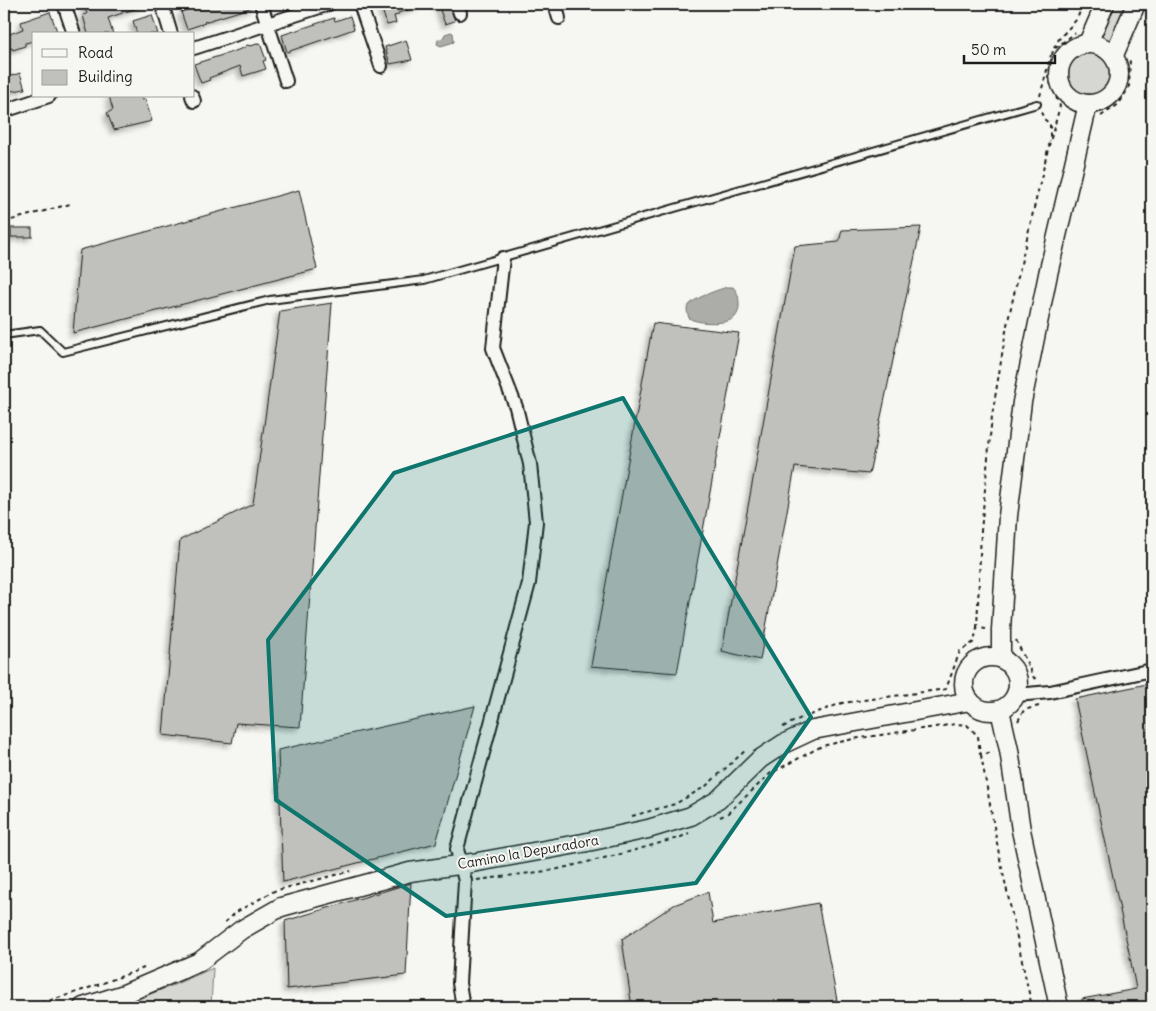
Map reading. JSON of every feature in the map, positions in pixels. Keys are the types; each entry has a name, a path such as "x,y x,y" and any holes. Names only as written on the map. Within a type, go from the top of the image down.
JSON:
{"street":[{"path":"64,4 73,32"},
{"path":"162,4 170,32"},
{"path":"261,4 286,81"},
{"path":"195,48 329,4"},
{"path":"360,4 381,66"},
{"path":"554,4 559,18"},
{"path":"1093,111 1069,97 1062,88 1059,79 1059,68 1069,51 1078,46 1105,4"},
{"path":"1001,658 1008,516 1022,402 1048,274 1093,111 1098,104 1114,92 1118,84 1120,74 1118,64 1122,56 1136,4"},
{"path":"1084,36 1122,56"},
{"path":"4,111 43,98"},
{"path":"463,1007 459,983 463,873 457,848 529,583 536,522 530,464 518,416 493,348 503,258"},
{"path":"989,657 1001,658 1010,664 1016,674 1018,684 1016,695 1012,701 1000,710 980,709 970,701 964,690 964,678 969,668 978,660 989,657"},
{"path":"1016,695 1044,692 1152,670"},
{"name":"Camino la Depuradora","path":"83,1007 124,994 199,962 241,930 282,907 410,872 463,873 648,829 691,816 718,800 760,759 783,744 814,730 970,701"},
{"path":"1000,710 1009,750 1021,830 1059,1007"}],"lane":[{"path":"4,334 40,330 62,352 270,300 424,280 1037,104"}],"path":[{"path":"1050,144 1050,124 1044,119 1037,104 1053,50 1077,19 1083,4"},
{"path":"1053,50 1084,36"},
{"path":"937,690 946,689 960,651 974,642 977,628 981,531 992,416 1022,259 1060,106 1048,78 1053,50"},
{"path":"1093,111 1118,104 1129,87 1122,56"},
{"path":"4,222 70,204"},
{"path":"977,628 1013,632 1034,678 1044,682 1046,705 1024,710 1016,725"},
{"path":"719,818 772,773 822,746 873,736 966,724 978,736 999,854 1032,1007"},
{"path":"980,754 1009,750"},
{"path":"463,873 554,870 681,838 696,830"}],"highlighted area":[{"path":"623,398 706,543 811,717 696,883 446,916 276,800 268,640 394,473"}],"shaded area":[{"path":"1108,4 1132,4 1110,48 1096,42"},
{"path":"453,33 454,42 441,46 437,44 438,40 443,38 445,34"},
{"path":"1084,47 1094,47 1104,51 1112,59 1116,74 1112,89 1104,97 1094,101 1084,101 1074,97 1066,89 1062,79 1062,69 1066,59 1074,51"},
{"path":"727,287 733,287 738,296 739,309 735,317 731,320 712,323 699,322 689,318 687,309 689,305 704,295"},
{"path":"213,968 211,1007 114,1007 169,987"}],"building":[{"path":"84,4 143,4 143,6 108,18 112,32 87,32 83,15 87,14"},
{"path":"189,4 198,4 200,7 216,4 253,4 253,7 187,29 181,12 190,9"},
{"path":"388,4 420,4 421,6 398,13 398,15 394,16 396,23 387,25 381,6"},
{"path":"438,4 449,4 455,21 445,24"},
{"path":"50,12 57,32 32,32 32,41 25,43 25,46 13,50 12,48 4,50 4,36 23,29 21,22"},
{"path":"152,15 157,32 136,32 133,21"},
{"path":"350,16 354,29 287,52 282,35 334,18 335,21"},
{"path":"406,40 412,60 390,64 385,47"},
{"path":"260,43 266,60 263,61 266,69 243,76 240,66 201,83 195,64 244,48 247,45 251,46"},
{"path":"20,73 25,89 13,91 8,88 5,78"},
{"path":"110,98 145,99 152,121 114,130 107,113 113,110"},
{"path":"299,190 317,269 73,333 80,250"},
{"path":"921,227 869,474 795,467 760,660 722,651 795,246 839,242 842,230"},
{"path":"11,228 32,228 32,237 11,237"},
{"path":"332,303 300,727 236,723 232,743 163,735 180,540 253,504 280,311"},
{"path":"653,323 739,333 677,673 591,666"},
{"path":"1152,683 1152,1007 1082,1007 1082,999 1136,989 1075,699"},
{"path":"475,706 436,843 283,882 278,750"},
{"path":"411,883 406,975 287,989 285,921"},
{"path":"708,892 713,923 818,903 837,1000 799,1007 632,1007 622,939 674,905"}]}
